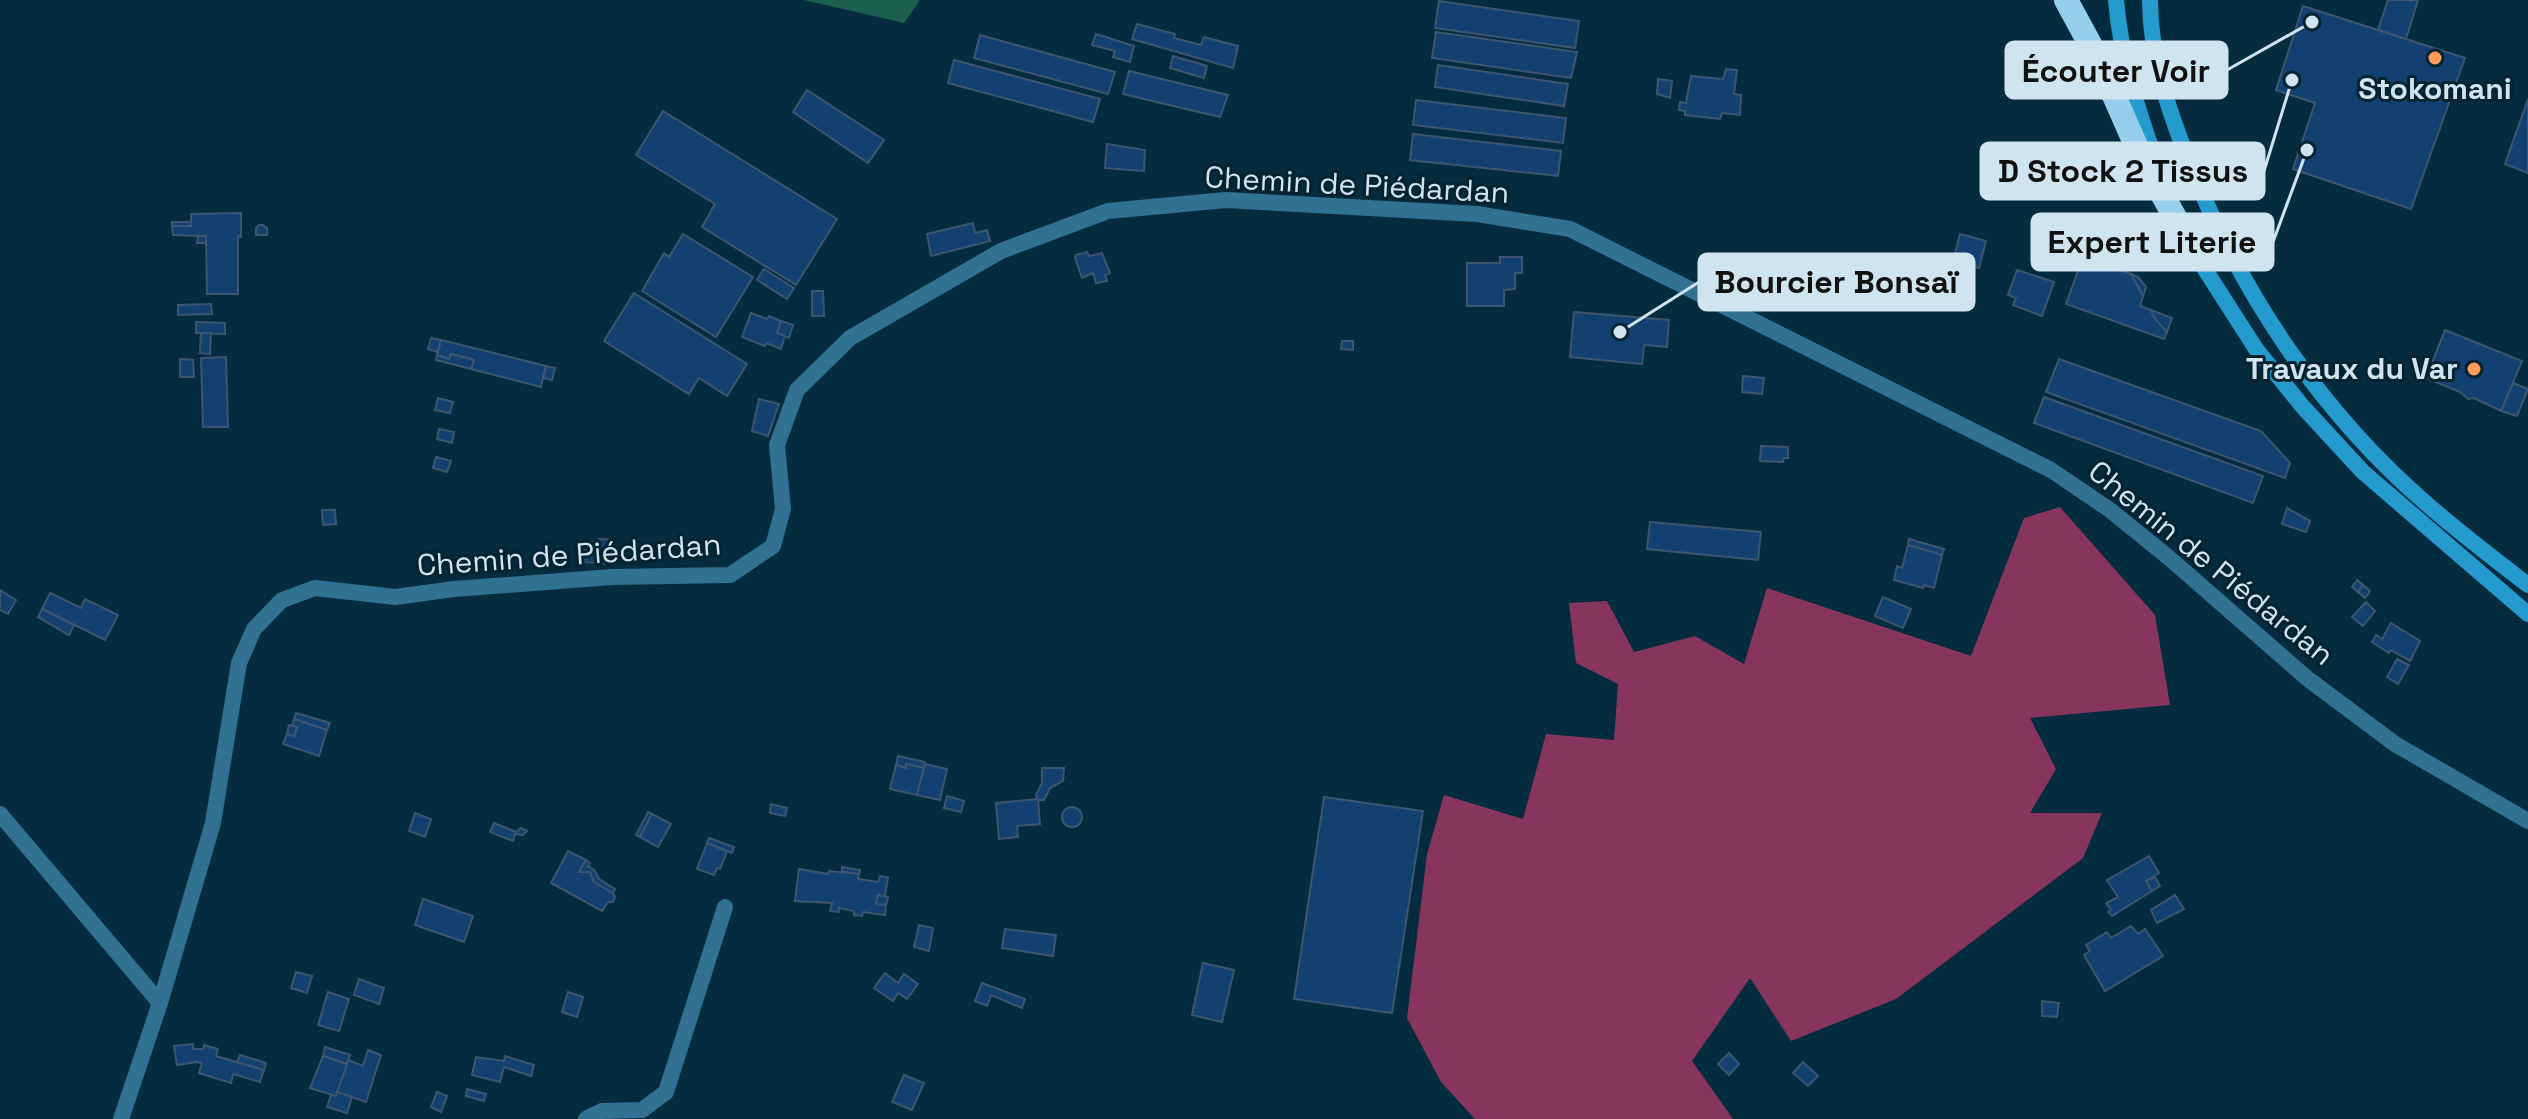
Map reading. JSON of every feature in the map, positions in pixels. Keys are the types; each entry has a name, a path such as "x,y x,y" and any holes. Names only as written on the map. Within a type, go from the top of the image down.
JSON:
{"highway":[{"path":"2066,0 2097,57 2137,148 2178,223"}],"main road":[{"path":"2116,0 2124,64 2178,223 2256,349 2303,407 2363,472 2528,614"},
{"path":"2150,0 2154,51 2184,150 2208,210 2235,264 2278,334 2316,387 2364,442 2427,504 2528,585"}],"street":[{"name":"Chemin de Piédardan","path":"121,1119 160,1003 213,823 239,663 254,629 282,600 315,588 395,597 454,589 612,577 730,575 773,546 783,509 777,445 797,390 850,338 1001,251 1108,211 1226,200 1477,214 1570,229 2051,470 2110,510 2308,679 2395,744 2528,821"},
{"path":"0,814 160,1003"},
{"path":"586,1119 602,1111 642,1110 666,1092 725,907"}],"shaded area":[{"path":"804,0 920,0 904,23"},
{"path":"2060,507 2155,615 2170,705 2030,718 2056,769 2030,813 2102,813 2083,858 1896,999 1791,1041 1750,978 1692,1061 1733,1119 1475,1119 1441,1082 1407,1018 1427,854 1444,795 1523,819 1546,734 1614,740 1618,684 1576,663 1569,603 1607,601 1634,652 1695,636 1744,664 1767,588 1971,656 2024,518"}],"building":[{"path":"2388,0 2418,0 2406,39 2378,30"},
{"path":"1439,1 1579,21 1575,48 1435,28"},
{"path":"2303,6 2465,58 2411,209 2293,169 2315,103 2276,90"},
{"path":"1137,24 1201,45 1204,37 1238,46 1233,68 1132,39"},
{"path":"1436,32 1577,52 1571,78 1432,58"},
{"path":"1096,34 1134,46 1130,62 1113,57 1115,51 1092,45"},
{"path":"980,35 1115,72 1108,94 974,58"},
{"path":"1173,56 1207,66 1204,78 1170,68"},
{"path":"954,60 1100,99 1093,122 948,83"},
{"path":"1438,65 1568,84 1564,106 1435,87"},
{"path":"1726,69 1737,70 1734,94 1741,95 1740,115 1722,113 1720,119 1685,115 1685,111 1679,110 1680,102 1686,103 1691,76 1723,79"},
{"path":"1129,71 1228,95 1220,117 1123,94"},
{"path":"1658,79 1672,81 1670,98 1657,94"},
{"path":"807,90 884,140 868,163 793,112"},
{"path":"2528,99 2528,173 2505,164"},
{"path":"1416,100 1566,118 1563,143 1413,125"},
{"path":"663,111 837,219 796,285 702,227 715,204 636,155"},
{"path":"1413,134 1561,151 1558,176 1410,160"},
{"path":"1107,144 1145,150 1144,171 1105,168"},
{"path":"241,213 238,294 207,294 206,236 173,235 172,226 191,226 191,214"},
{"path":"172,222 191,222 191,226 172,226"},
{"path":"973,223 975,233 987,230 990,241 931,256 927,234"},
{"path":"259,225 267,228 267,235 256,235"},
{"path":"683,234 753,277 716,337 642,291 664,253 669,257"},
{"path":"1960,234 1986,241 1979,268 1953,261"},
{"path":"198,236 206,236 206,243 197,243"},
{"path":"1087,252 1089,256 1102,253 1110,273 1105,275 1107,281 1096,283 1093,273 1082,278 1075,258"},
{"path":"1500,257 1522,257 1522,273 1515,273 1515,289 1504,290 1504,306 1467,306 1467,263 1500,263"},
{"path":"2083,257 2131,274 2143,296 2140,306 2151,310 2167,332 2164,339 2066,304"},
{"path":"764,269 794,288 787,299 757,280"},
{"path":"2017,270 2054,282 2042,316 2013,305 2016,298 2008,295"},
{"path":"2131,274 2146,287 2143,296"},
{"path":"812,291 823,291 824,316 812,316"},
{"path":"634,293 747,364 727,396 699,378 689,394 604,341"},
{"path":"211,304 212,314 178,315 178,305"},
{"path":"2151,310 2172,318 2167,332 2155,319"},
{"path":"1574,312 1669,320 1667,347 1644,345 1642,364 1570,357"},
{"path":"751,313 781,321 777,333 785,335 781,349 742,337"},
{"path":"781,321 793,325 789,338 777,333"},
{"path":"196,322 225,323 225,334 196,333"},
{"name":"Travaux du Var","path":"2445,330 2522,361 2501,411 2426,378"},
{"path":"201,333 211,333 210,354 200,353"},
{"path":"431,338 441,340 438,352 428,349"},
{"path":"441,340 546,366 541,387 471,369 474,360 451,354 449,359 437,355"},
{"path":"1342,341 1353,341 1353,350 1341,349"},
{"path":"451,354 474,360 471,369 436,360 437,355 449,359"},
{"path":"226,357 228,427 203,427 201,358"},
{"path":"180,359 193,360 194,377 180,377"},
{"path":"2059,359 2261,431 2290,463 2285,478 2046,392"},
{"path":"546,366 555,368 552,380 543,378"},
{"path":"1743,376 1764,378 1762,394 1742,392"},
{"path":"2513,383 2528,389 2517,416 2501,411"},
{"path":"2044,397 2263,476 2253,503 2034,423"},
{"path":"438,398 453,402 450,413 435,410"},
{"path":"759,399 779,404 768,436 752,431"},
{"path":"439,429 454,432 452,443 437,439"},
{"path":"1761,446 1788,447 1788,458 1784,458 1783,462 1760,461"},
{"path":"436,457 451,461 447,472 433,468"},
{"path":"2287,508 2310,521 2306,532 2282,524"},
{"path":"322,510 335,510 336,524 323,525"},
{"path":"1650,522 1761,532 1758,560 1647,549"},
{"path":"599,539 614,540 613,564 584,562 584,550 589,550 590,542 598,542"},
{"path":"1909,539 1944,549 1942,555 1908,545"},
{"path":"1908,545 1942,555 1934,588 1894,580 1897,566 1902,568"},
{"path":"2357,580 2363,585 2358,592 2352,587"},
{"path":"2363,585 2370,591 2365,598 2358,592"},
{"path":"0,590 16,600 8,614 0,610"},
{"path":"50,593 81,608 85,599 118,615 105,640 42,609"},
{"path":"1883,597 1911,609 1903,628 1875,616"},
{"path":"2366,602 2375,611 2363,626 2352,617"},
{"path":"42,609 74,625 69,635 38,617"},
{"path":"2391,623 2420,641 2410,661 2372,642 2376,635 2382,639"},
{"path":"2397,659 2409,665 2398,684 2387,677"},
{"path":"296,713 330,723 327,730 294,719"},
{"path":"294,719 327,730 319,756 283,744 287,734 294,736 297,727 292,726"},
{"path":"289,725 297,727 294,736 287,734"},
{"path":"898,756 925,762 924,768 896,765"},
{"path":"906,764 924,768 917,795 890,789 896,765 906,768"},
{"path":"925,764 947,769 940,800 917,795"},
{"path":"1042,768 1064,768 1063,781 1050,788 1044,800 1038,800 1036,795 1042,783"},
{"path":"947,796 964,801 961,812 944,808"},
{"path":"1324,797 1423,811 1392,1013 1294,999"},
{"path":"1038,799 1040,824 1017,826 1018,837 999,839 996,803"},
{"path":"771,804 787,808 785,816 770,813"},
{"path":"1072,807 1079,810 1082,817 1079,824 1072,827 1065,824 1062,817 1065,810"},
{"path":"648,812 652,814 640,837 636,835"},
{"path":"415,813 431,819 425,837 409,831"},
{"path":"652,814 671,824 658,847 640,837"},
{"path":"494,823 516,832 521,828 527,831 523,835 515,834 513,841 490,832"},
{"path":"709,838 734,847 732,853 707,843"},
{"path":"707,843 727,851 720,869 717,868 714,875 697,869"},
{"path":"568,851 586,860 579,872 590,872 594,882 613,893 613,902 608,902 602,911 551,883"},
{"path":"2149,856 2159,873 2146,881 2152,891 2112,916 2106,903 2118,897 2107,880"},
{"path":"586,860 599,879 615,889 613,893 594,882 590,872 579,872"},
{"path":"842,867 860,870 859,874 842,872"},
{"path":"799,869 828,874 829,871 859,874 858,879 878,882 880,876 888,877 885,896 878,895 876,904 886,905 885,915 863,912 862,916 854,915 854,911 839,908 839,912 830,911 832,903 795,901"},
{"path":"2155,877 2160,886 2152,891 2146,881"},
{"path":"878,895 888,897 886,905 876,904"},
{"path":"2175,895 2184,909 2157,923 2151,910"},
{"path":"423,899 473,916 464,942 415,925"},
{"path":"919,925 933,928 929,951 914,947"},
{"path":"2131,926 2138,934 2145,929 2163,956 2105,991 2084,955 2090,951 2086,945 2107,932 2111,938"},
{"path":"1005,929 1056,935 1053,956 1002,948"},
{"path":"1203,963 1234,970 1222,1022 1192,1015"},
{"path":"296,972 312,976 307,993 291,988"},
{"path":"885,973 898,983 904,974 918,984 907,999 898,993 893,1001 874,988"},
{"path":"359,979 384,988 379,1004 354,995"},
{"path":"982,983 1025,999 1022,1008 991,995 987,1006 975,1001"},
{"path":"328,992 349,999 339,1031 318,1025"},
{"path":"568,992 583,997 577,1017 562,1012"},
{"path":"2042,1001 2059,1003 2057,1017 2042,1016"},
{"path":"193,1044 193,1049 203,1049 204,1045 218,1049 216,1056 264,1070 260,1082 233,1074 231,1083 199,1073 202,1063 177,1065 174,1046"},
{"path":"325,1047 350,1055 347,1064 323,1056"},
{"path":"368,1050 381,1055 366,1102 337,1092 348,1060 363,1066"},
{"path":"1729,1053 1739,1064 1729,1075 1718,1064"},
{"path":"240,1055 266,1063 264,1070 237,1062"},
{"path":"323,1056 347,1064 336,1096 310,1088"},
{"path":"505,1056 534,1065 531,1076 504,1067 500,1082 472,1075 476,1057 504,1061"},
{"path":"1803,1062 1818,1076 1808,1086 1793,1073"},
{"path":"904,1075 924,1083 912,1110 892,1102"},
{"path":"467,1089 486,1094 484,1101 466,1096"},
{"path":"337,1092 352,1097 347,1113 327,1107 331,1095 336,1096"},
{"path":"437,1092 447,1096 441,1112 431,1107"}],"place":[{"name":"Écouter Voir","path":"2312,22"},
{"name":"Stokomani","path":"2435,58"},
{"name":"D Stock 2 Tissus","path":"2292,80"},
{"name":"Expert Literie","path":"2307,150"},
{"name":"Bourcier Bonsaï","path":"1620,332"},
{"name":"Travaux du Var","path":"2474,369"}]}
